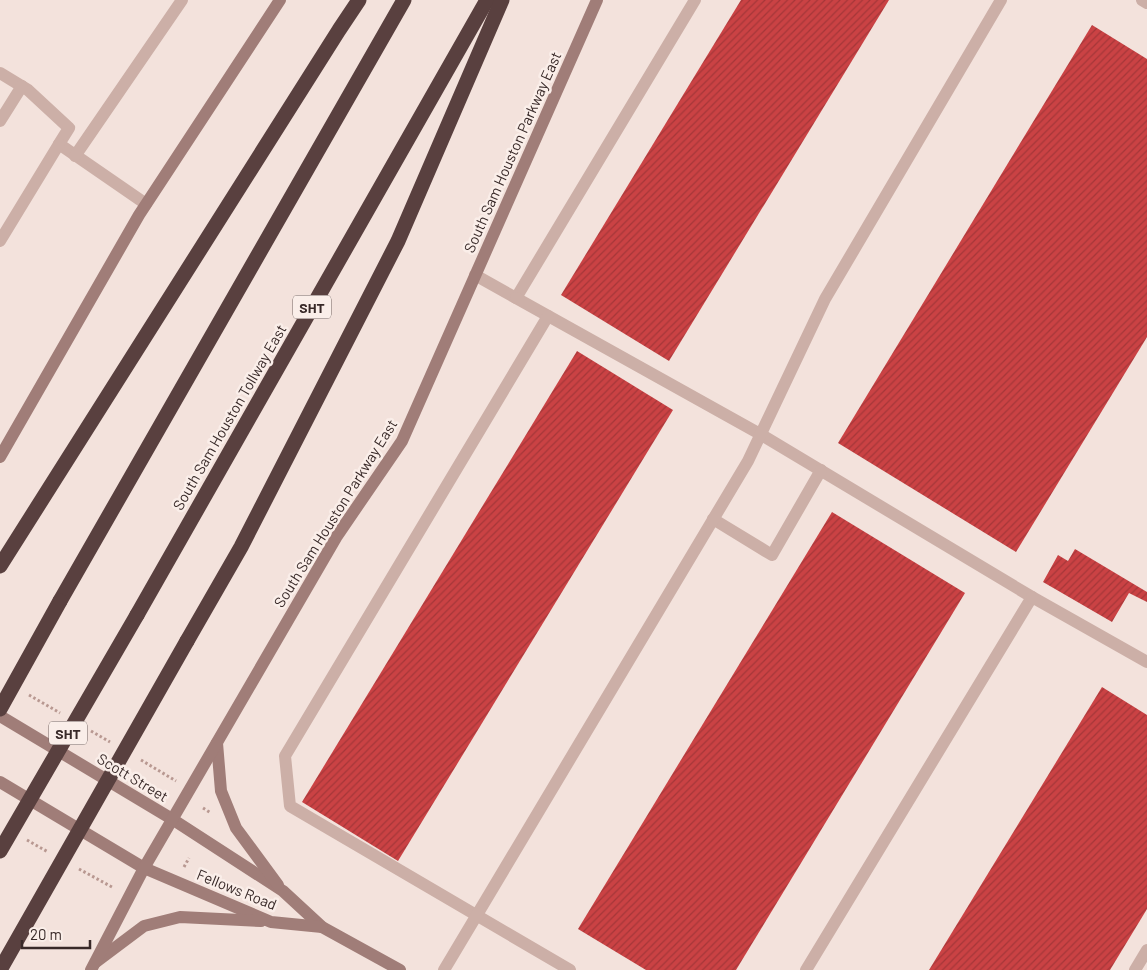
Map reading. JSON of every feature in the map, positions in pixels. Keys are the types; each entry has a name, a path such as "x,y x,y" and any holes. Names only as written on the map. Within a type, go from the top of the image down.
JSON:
{"highway":[{"path":"1,564 333,38 359,0"},
{"path":"0,709 404,0"},
{"name":"South Sam Houston Tollway East","path":"0,851 137,615 487,0"},
{"path":"0,970 240,547 398,241 502,0"}],"main road":[{"path":"0,457 146,204 280,0"},
{"name":"South Sam Houston Parkway East","path":"92,967 144,868 337,536 402,441 596,0"},
{"name":"Scott Street","path":"0,716 172,819"},
{"path":"217,743 221,791 236,828 283,891"},
{"path":"0,782 144,868"},
{"name":"Fellows Road","path":"172,819 283,891 322,927 400,970"},
{"name":"Fellows Road","path":"144,868 271,922 322,927"},
{"path":"92,967 144,926 180,917 271,922"}],"lane":[{"path":"75,156 182,0"},
{"path":"516,298 695,0"},
{"path":"444,970 748,461 826,299 1001,0"},
{"path":"1142,0 1147,3"},
{"path":"0,73 22,86 69,128 0,241"},
{"path":"0,121 22,86"},
{"path":"59,144 146,204"},
{"path":"475,275 760,434 1032,597 1147,662"},
{"path":"548,316 285,756 290,806 570,970"},
{"path":"713,519 772,555 822,470"},
{"path":"806,970 1032,597"},
{"path":"1135,970 1147,950"}],"building":[{"path":"741,0 889,0 669,361 561,295"},
{"path":"1092,25 1147,59 1147,337 1016,552 838,443"},
{"path":"577,351 673,410 398,861 302,802"},
{"path":"832,512 965,593 736,970 646,970 578,929"},
{"path":"1075,549 1147,592 1147,602 1129,593 1112,622 1043,582 1058,555 1068,561"},
{"path":"1102,687 1147,715 1147,909 1110,970 929,970"}]}
